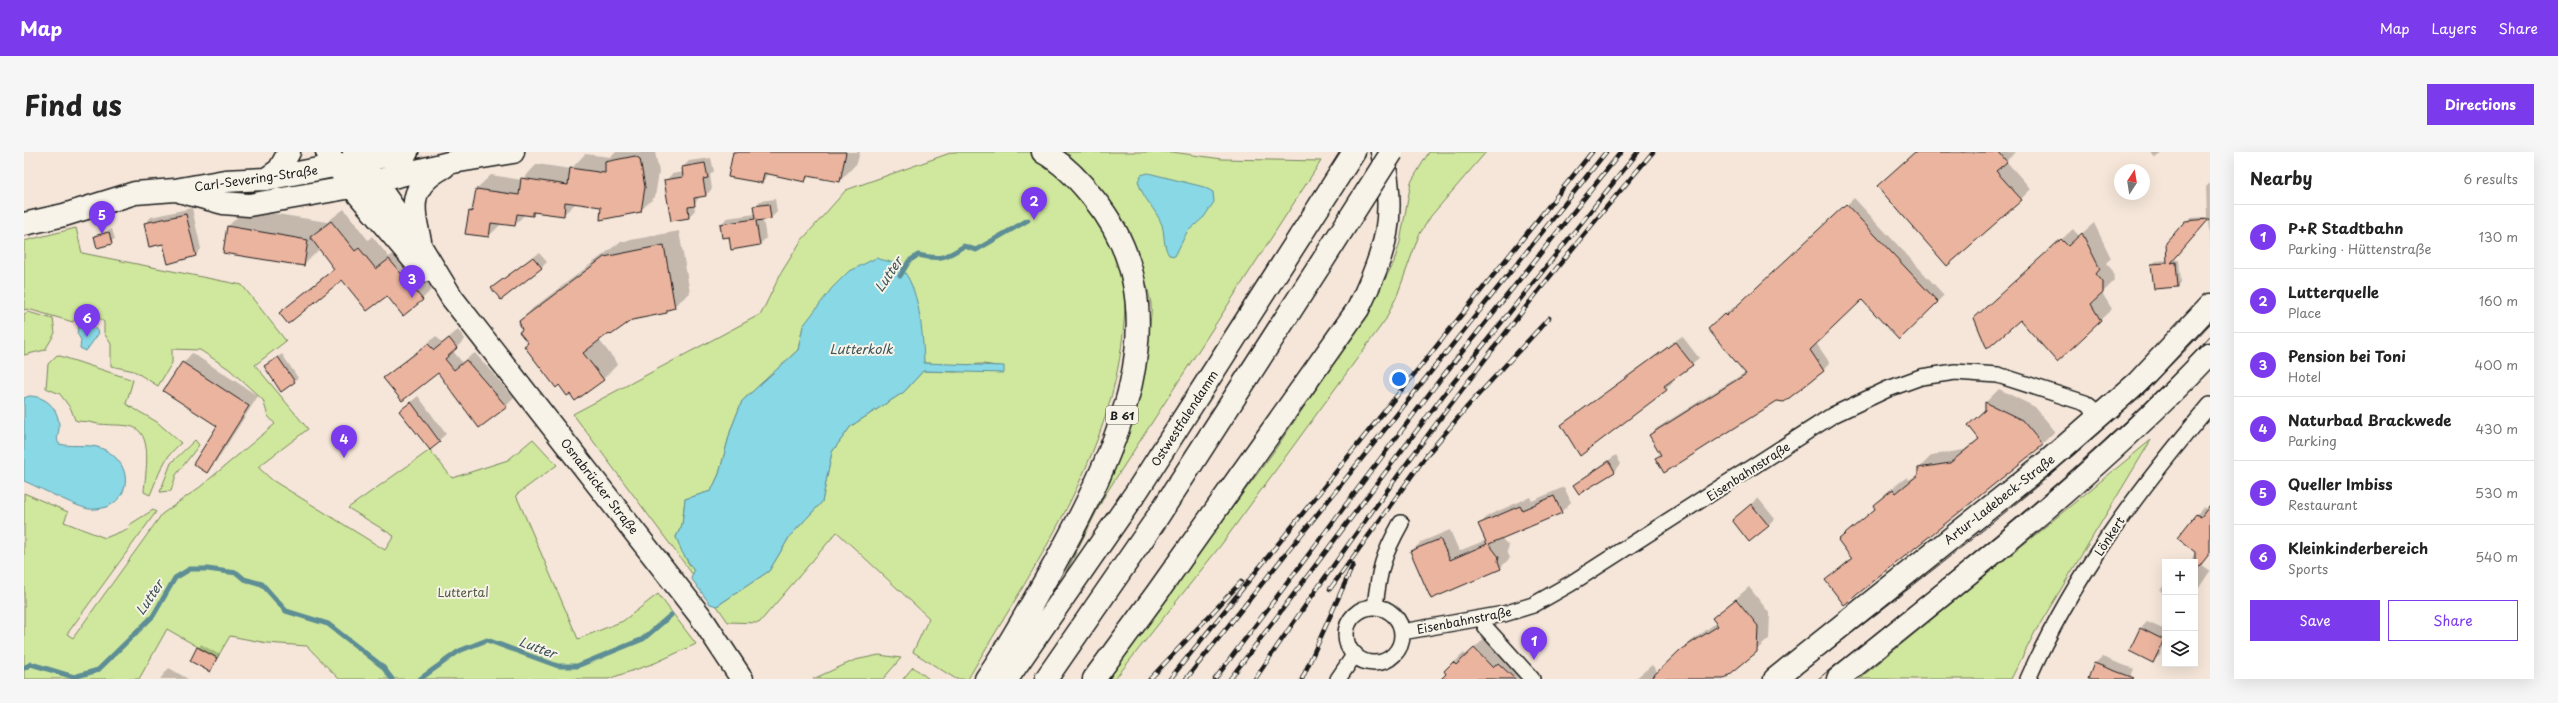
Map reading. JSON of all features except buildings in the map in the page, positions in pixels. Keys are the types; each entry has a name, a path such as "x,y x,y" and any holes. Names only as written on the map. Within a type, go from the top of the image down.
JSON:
{"main road":[{"path":"266,178 279,170 289,152"},
{"path":"358,157 407,152"},
{"path":"373,181 453,162 513,152"},
{"name":"B 61","path":"986,679 1029,610 1076,526 1106,463 1132,380 1138,339 1137,300 1132,272 1122,242 1106,213 1081,183 1043,152"},
{"name":"Ostwestfalendamm","path":"1007,679 1137,491 1354,152"},
{"path":"1094,679 1157,593 1358,309 1376,271 1387,233 1390,195 1382,152"},
{"path":"1046,679 1153,524 1392,152"},
{"name":"Carl-Severing-Straße","path":"24,224 64,215 119,196 266,178 332,159 358,157"},
{"name":"Osnabrücker Straße","path":"358,157 373,181 421,248 452,298 682,592 742,679"},
{"name":"Osnabrücker Straße","path":"332,159 352,187 415,263 452,298"},
{"path":"421,248 413,210 415,196 429,175 453,162"},
{"name":"Carl-Severing-Straße","path":"175,190 236,205 352,187 373,181"},
{"name":"Artur-Ladebeck-Straße","path":"1775,679 2049,460 2101,415 2163,356 2210,305"},
{"path":"1838,679 2023,528 2104,459 2169,397 2210,354"}],"street":[{"name":"Eisenbahnstraße","path":"1402,632 1483,619 1533,605 1570,584 1833,416 1888,389 1921,377 1955,372 1984,372 2014,378 2085,403 2101,415"},
{"name":"Lönkert","path":"2028,679 2051,629 2122,516 2164,459 2210,406"},
{"path":"1375,607 1378,582 1385,551 1401,523"},
{"path":"1375,607 1393,614 1399,622 1402,632 1398,649 1388,659 1369,662 1355,654 1347,640 1348,625 1358,612 1375,607"},
{"path":"1483,619 1486,628 1532,679"},
{"path":"1338,679 1355,654"}],"green space":[{"path":"953,152 1035,152 1073,182 1090,200 1103,223 1120,261 1124,274 1125,288 1124,322 1117,371 1105,418 1088,464 1067,508 1043,552 968,679 956,679 913,652 929,618 837,532 759,623 728,622 717,606 769,571 790,536 822,502 832,452 851,426 904,392 923,371 955,372 1004,367 983,364 956,365 924,363 910,283 803,326 798,350 742,401 731,429 719,474 711,491 685,499 682,525 676,537 687,561 694,571 693,575 573,414 761,314 781,273 801,241 846,190"},
{"path":"1057,152 1172,152 1222,159 1321,161 1105,495 1066,572 1107,485 1131,425 1140,394 1146,363 1151,304 1148,290 1134,249 1120,219 1112,206 1094,183 1083,172"},
{"path":"1429,152 1486,152 1431,216 1419,235 1398,293 1386,319 1221,545 1115,679 1105,679 1272,454 1366,316 1394,262 1400,242 1411,182"},
{"name":"Luttertal","path":"76,228 82,253 242,285 286,341 255,365 308,429 258,467 272,480 385,550 394,536 348,508 430,450 452,478 508,460 533,439 557,465 516,495 578,639 623,621 658,594 696,644 655,663 608,679 339,679 307,646 267,643 230,636 217,658 167,629 139,679 24,679 24,493 68,512 64,522 105,538 130,528 129,525 153,510 156,512 67,634 73,638 162,514 200,487 275,424 268,416 263,400 229,369 200,350 172,349 172,363 158,386 134,371 111,366 111,344 104,333 104,322 95,316 81,313 78,314 73,322 28,309 24,310 24,241"},
{"path":"28,312 53,319 55,333 45,350 24,355 24,314"},
{"path":"57,355 133,380 126,404 157,422 181,443 170,454 159,473 150,495 144,492 147,454 142,435 137,429 129,426 99,424 75,420 71,409 60,394 46,388 48,364"},
{"path":"195,440 199,445 176,475 171,491 160,492 171,463"},
{"path":"2151,440 2035,632 2011,679 1859,679"},
{"path":"879,655 901,658 883,679 813,679 855,660"},
{"path":"913,667 929,679 903,679"}],"water":[{"path":"1148,173 1204,187 1213,192 1214,202 1204,217 1187,232 1175,256 1169,255 1167,252 1162,225 1138,181 1141,175"},
{"name":"Lutterkolk","path":"876,258 899,266 906,274 912,285 919,312 923,339 924,363 1004,366 1004,373 923,371 904,392 851,426 832,452 822,502 790,536 769,571 717,606 710,604 691,578 694,571 682,552 676,537 682,525 685,499 711,491 719,474 731,429 742,401 798,350 803,326 832,288 848,272"},
{"path":"82,323 93,326 99,333 86,351 80,348 81,340 77,333 79,325"},
{"path":"29,396 41,398 47,401 55,410 59,422 57,439 59,444 102,448 117,459 123,468 125,478 124,488 120,497 112,504 102,508 84,508 24,481 24,398"}],"waterway":[{"name":"Lutter","path":"900,276 909,261 918,255 937,258 952,253 964,246 976,250 1028,220"},
{"name":"Lutter","path":"24,668 31,664 74,677 98,670 153,616 175,578 190,569 207,569 237,573 244,579 262,584 286,611 328,624 382,666 392,679"},
{"name":"Lutter","path":"420,679 459,651 487,640 558,666 577,666 643,639 671,615"}],"tram line":[{"path":"1794,679 2061,466 2113,420 2210,324"},
{"path":"1818,679 1971,557 2071,473 2119,429 2210,336"}],"railway":[{"path":"1170,679 1592,152"},
{"path":"1186,679 1606,152"},
{"path":"1215,679 1435,386 1621,152"},
{"path":"1230,679 1445,393 1638,152"},
{"path":"1255,679 1349,543 1446,410 1548,279 1653,152"},
{"path":"1330,589 1426,456 1467,407 1549,318"},
{"path":"1302,679 1353,565"},
{"path":"1150,679 1241,582"}],"place":[{"name":"Lutterquelle","path":"1034,220"},
{"name":"Queller Imbiss","path":"102,234"},
{"name":"Pension bei Toni","path":"412,298"},
{"name":"Kleinkinderbereich","path":"87,337"},
{"name":"Naturbad Brackwede","path":"344,458"},
{"name":"P+R Stadtbahn","path":"1534,660"}]}
